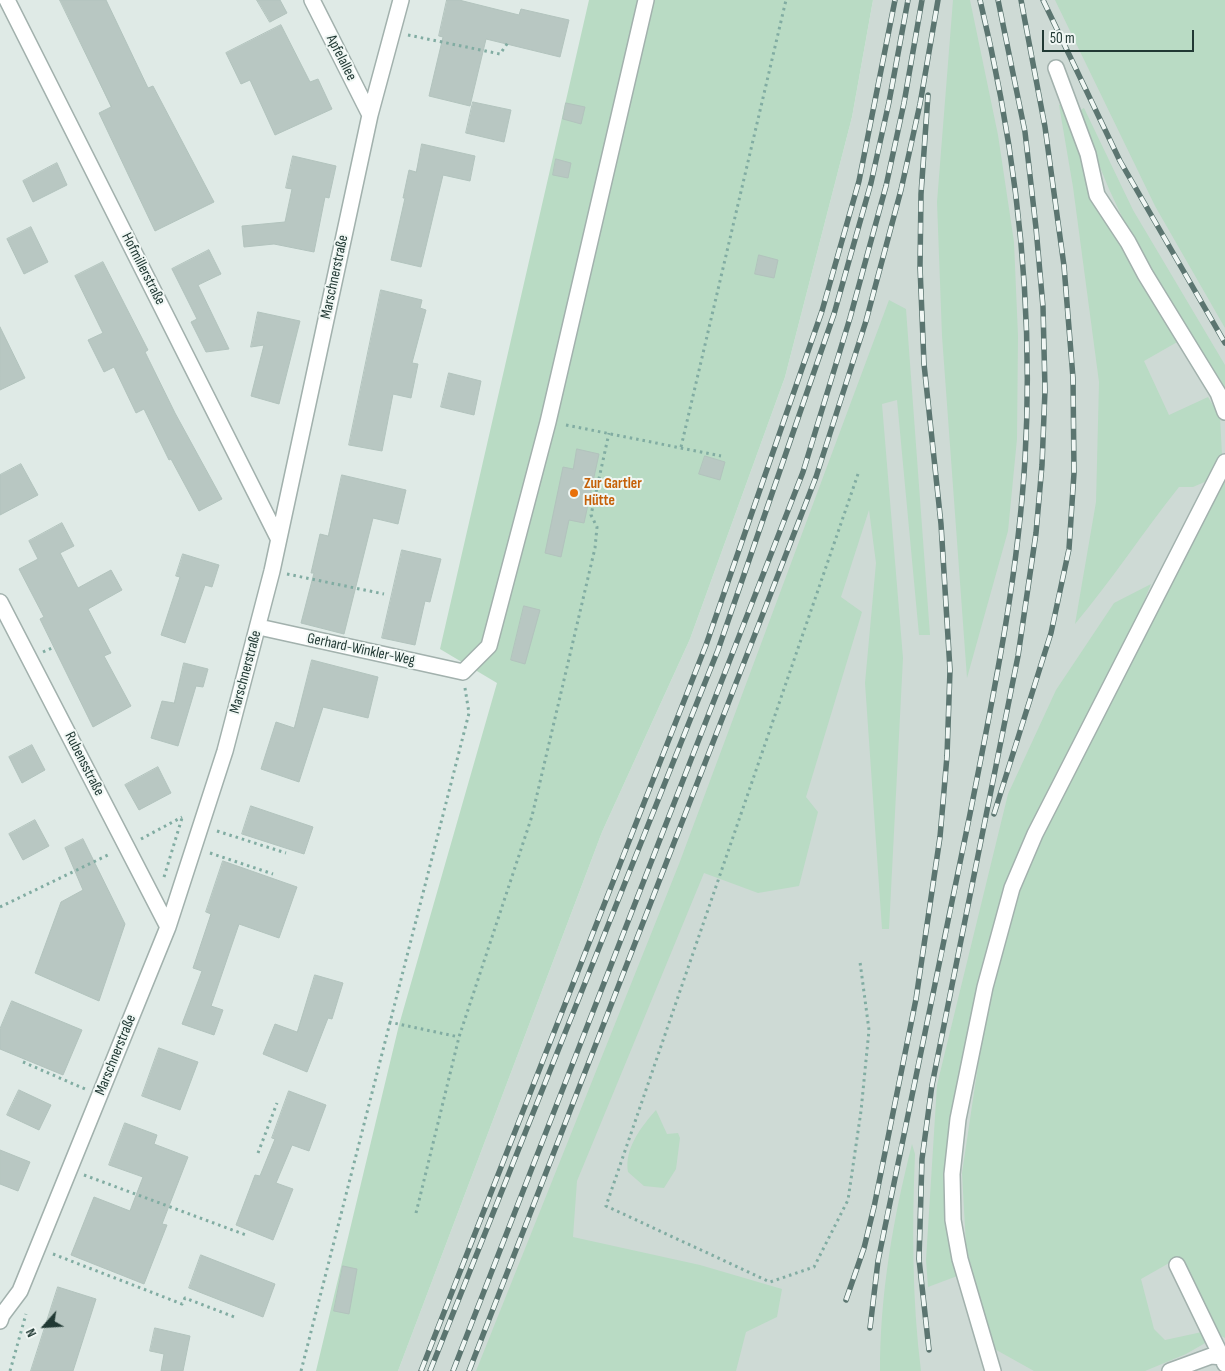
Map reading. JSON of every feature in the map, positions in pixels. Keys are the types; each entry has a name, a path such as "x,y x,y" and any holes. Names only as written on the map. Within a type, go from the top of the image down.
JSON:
{"street":[{"name":"Hofmillerstraße","path":"7,0 278,538"},
{"name":"Apfelallee","path":"312,0 370,115"},
{"name":"Marschnerstraße","path":"0,1317 20,1291 168,927 225,751 259,627 370,115 401,0"},
{"path":"463,672 489,646 548,422 646,0"},
{"path":"1056,68 1088,154 1097,195 1128,242 1145,274 1218,394 1225,412"},
{"path":"993,1371 960,1259 953,1220 952,1183 958,1119 985,987 1012,888 1035,834 1225,462"},
{"name":"Rubensstraße","path":"0,602 168,927"},
{"name":"Gerhard-Winkler-Weg","path":"259,627 463,672"},
{"path":"1177,1266 1224,1360"},
{"path":"1170,1371 1211,1356 1224,1360"}],"path":[{"path":"681,447 786,0"},
{"path":"392,31 500,54 509,41"},
{"path":"548,422 722,456"},
{"path":"416,1213 459,1037 532,816 596,548 597,527 591,515 608,433"},
{"path":"858,474 606,1206 770,1282 814,1267 848,1200 861,1112 869,1030 860,962"},
{"path":"272,571 384,594"},
{"path":"301,1371 469,713 463,672"},
{"path":"0,907 182,817 161,885"},
{"path":"222,832 286,853"},
{"path":"214,855 273,874"},
{"path":"389,1022 459,1037"},
{"path":"24,1062 100,1095"},
{"path":"258,1153 277,1103"},
{"path":"69,1170 246,1235"},
{"path":"52,1254 182,1304 185,1298 237,1318"}],"shaded area":[{"path":"873,0 1225,0 1225,1371 398,1371 602,832 690,639 785,377 852,117"}],"green space":[{"path":"589,0 873,0 852,117 785,377 690,639 602,832 398,1371 316,1371 399,1025 497,683 440,649"},
{"path":"953,0 970,0 998,135 1014,242 1018,336 1017,439 1008,531 967,678 942,336 937,202"},
{"path":"1055,0 1225,0 1225,328 1155,206"},
{"path":"1065,102 1092,191 1179,341 1144,361 1169,415 1208,397 1220,417 1222,455 1207,481 1193,487 1179,487 1075,624 1096,502 1099,382 1073,187 1059,105"},
{"path":"1084,108 1133,210 1225,365 1225,399 1139,253 1109,189 1077,112"},
{"path":"889,300 906,309 930,635 919,635 897,400 882,404 903,658 889,929 882,929 865,683 876,563 869,510 841,597 862,612 806,797 818,812 799,886 758,893 704,873 577,1181 573,1237 700,1265 782,1289 777,1317 746,1332 736,1371 476,1371 679,864"},
{"path":"1225,479 1225,1338 1217,1334 1178,1258 1141,1279 1154,1329 1165,1340 1202,1332 1207,1342 1186,1354 1145,1371 1034,1371 991,1347 966,1246 962,1173 990,985 1014,891 1158,601"},
{"path":"1151,584 1136,621 1030,834 951,1116 960,1275 928,1287 926,1260 937,1085 1008,794 1056,690 1114,603"},
{"path":"656,1110 667,1134 678,1133 680,1138 676,1169 664,1188 644,1186 628,1172 627,1163 631,1147 639,1131"},
{"path":"912,1144 915,1154 913,1209 914,1290 921,1371 880,1371 885,1285 899,1200"}],"building":[{"path":"60,0 106,0 148,88 153,86 214,202 155,231 99,113 111,107"},
{"path":"257,0 280,0 287,13 270,22"},
{"path":"447,0 459,0 519,15 521,9 569,20 560,57 486,39 470,106 429,96 443,37 439,36"},
{"path":"281,25 310,82 318,79 332,109 275,135 250,80 241,84 226,53"},
{"path":"473,102 511,110 504,142 466,133"},
{"path":"566,103 585,107 581,124 563,119"},
{"path":"422,144 475,156 470,181 443,175 421,267 391,260 405,198 403,198 409,170 416,172"},
{"path":"293,156 336,166 329,198 325,197 314,252 274,244 244,247 242,226 285,222 292,189 286,188"},
{"path":"556,159 571,163 568,178 553,175"},
{"path":"57,163 67,185 33,202 23,181"},
{"path":"31,227 48,262 24,274 7,239"},
{"path":"209,250 221,274 198,285 229,349 206,352 191,322 197,319 172,269"},
{"path":"759,255 778,260 774,278 755,274"},
{"path":"103,262 148,350 145,352 175,413 222,499 199,511 171,459 169,460 144,409 136,413 114,367 104,372 88,340 103,333 75,276"},
{"path":"381,290 422,300 420,308 426,310 412,363 418,364 411,398 393,394 382,451 349,445"},
{"path":"258,312 300,321 279,404 251,396 264,345 251,347"},
{"path":"0,327 25,378 0,390"},
{"path":"449,373 481,381 474,415 441,407"},
{"name":"Zur Gartler Hütte","path":"577,449 599,454 584,523 569,520 561,557 545,553 563,467 573,469"},
{"path":"705,456 725,462 720,480 699,474"},
{"path":"21,464 38,495 0,515 0,475"},
{"path":"342,475 406,490 398,524 373,518 344,634 301,623 314,573 311,573 320,534 328,536"},
{"path":"62,523 74,546 60,553 78,588 111,570 122,590 88,609 111,653 104,656 131,706 93,727 40,619 44,617 19,569 38,559 29,541"},
{"path":"402,550 441,559 430,602 425,601 415,645 382,638"},
{"path":"183,554 219,565 212,587 205,585 185,643 161,635 180,577 176,576"},
{"path":"524,606 540,610 525,664 511,660"},
{"path":"312,660 378,677 368,718 323,707 299,782 261,769 276,722 294,728"},
{"path":"184,663 208,669 203,687 196,686 178,746 151,738 162,701 174,703"},
{"path":"32,745 45,770 22,783 9,757"},
{"path":"158,767 171,793 139,810 125,785"},
{"path":"251,806 313,827 304,854 242,834"},
{"path":"35,820 49,846 23,860 9,834"},
{"path":"83,839 125,924 99,1001 35,973 61,902 83,890 65,848"},
{"path":"223,861 297,887 279,938 239,924 211,1006 223,1010 214,1035 182,1024 202,971 193,968 211,914 206,912"},
{"path":"315,975 343,983 332,1019 328,1018 307,1072 263,1054 275,1024 297,1032"},
{"path":"12,1001 82,1030 63,1075 0,1049 0,1029"},
{"path":"159,1048 198,1062 180,1110 142,1096"},
{"path":"19,1090 51,1105 39,1130 7,1115"},
{"path":"289,1091 326,1105 309,1151 292,1145 276,1183 293,1189 273,1240 236,1225 255,1175 260,1176 275,1139 272,1138"},
{"path":"125,1123 157,1135 154,1144 188,1157 162,1224 167,1225 144,1284 71,1255 94,1197 130,1211 143,1177 109,1165"},
{"path":"0,1150 30,1162 18,1191 0,1184"},
{"path":"201,1255 275,1284 263,1317 189,1288"},
{"path":"343,1266 357,1269 349,1314 334,1311"},
{"path":"58,1287 96,1299 73,1371 31,1371"},
{"path":"155,1328 190,1336 183,1371 161,1371 164,1354 150,1351"}],"railway":[{"path":"421,1371 706,645 822,311 859,181 895,0"},
{"path":"430,1371 718,650 834,314 871,183 889,102 908,0"},
{"path":"453,1371 803,472 850,318 886,186 904,103 922,0"},
{"path":"469,1371 816,477 866,321 901,190 920,104 938,0"},
{"path":"870,1328 878,1261 996,682 1011,593 1022,504 1027,401 1024,285 1012,170 993,56 980,0"},
{"path":"929,1350 919,1259 922,1159 932,1085 1018,656 1036,533 1042,465 1045,390 1043,307 1036,228 1025,132 998,0"},
{"path":"994,814 1051,633 1069,549 1074,473 1073,378 1064,266 1045,127 1021,0"},
{"path":"1043,0 1120,161 1225,343"},
{"path":"846,1300 864,1248 874,1207 916,999 940,837 947,756 950,670 941,524 924,364 920,267 921,194 928,95"}],"place":[{"name":"Zur Gartler Hütte","path":"574,493"}]}
